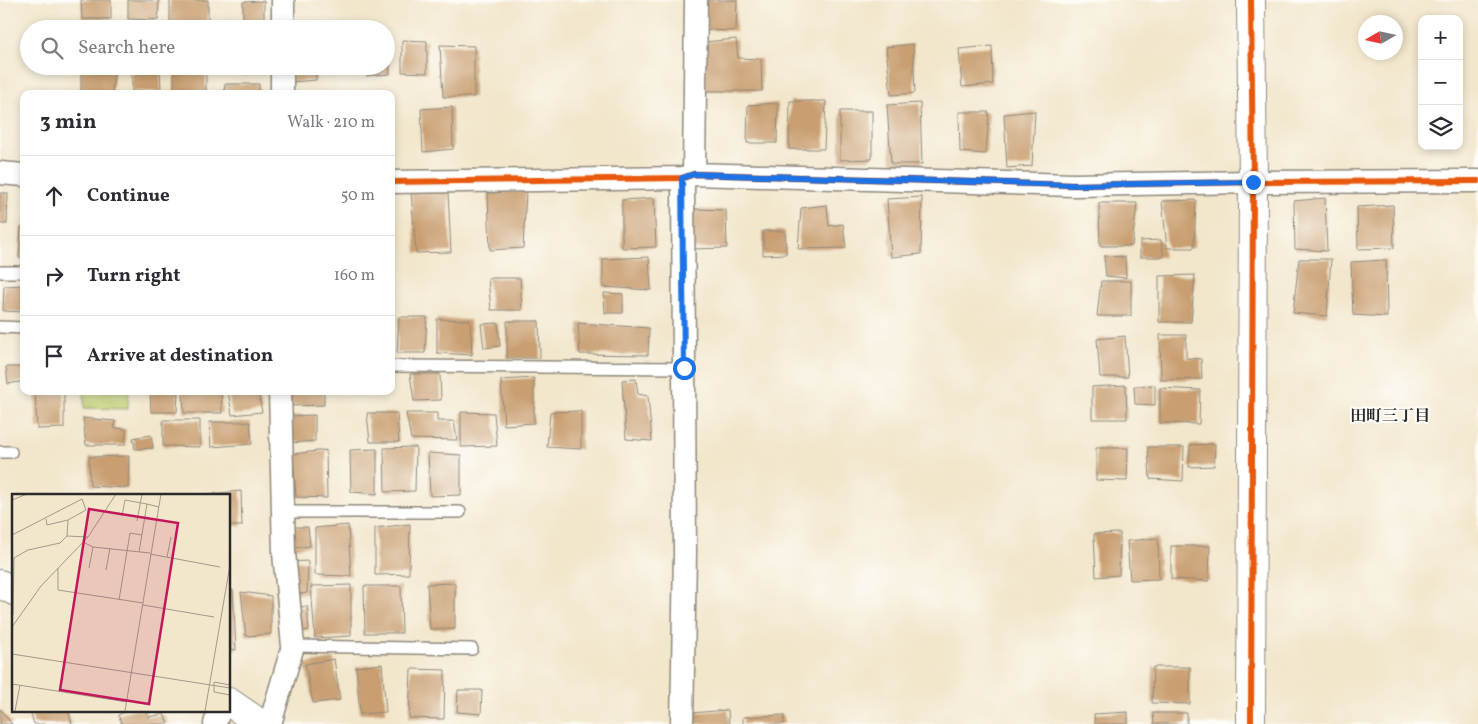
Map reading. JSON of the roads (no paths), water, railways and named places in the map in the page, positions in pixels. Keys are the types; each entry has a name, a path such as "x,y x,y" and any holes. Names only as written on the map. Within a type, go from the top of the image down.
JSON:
{"street":[{"path":"283,0 283,20"},
{"path":"682,724 685,553 684,368 688,176 696,0"},
{"path":"1251,0 1253,182 1251,724"},
{"path":"282,75 282,90"},
{"path":"0,174 20,175"},
{"path":"395,182 688,176 1074,185 1478,181"},
{"path":"270,724 293,646 284,553 280,395"},
{"path":"0,584 12,590"},
{"path":"230,703 261,724"}],"lane":[{"path":"0,272 20,272"},
{"path":"0,327 20,328"},
{"path":"395,366 684,368"},
{"path":"283,512 460,512"},
{"path":"293,646 472,649"}],"district":[{"name":"田町三丁目","path":"1390,417"}]}
